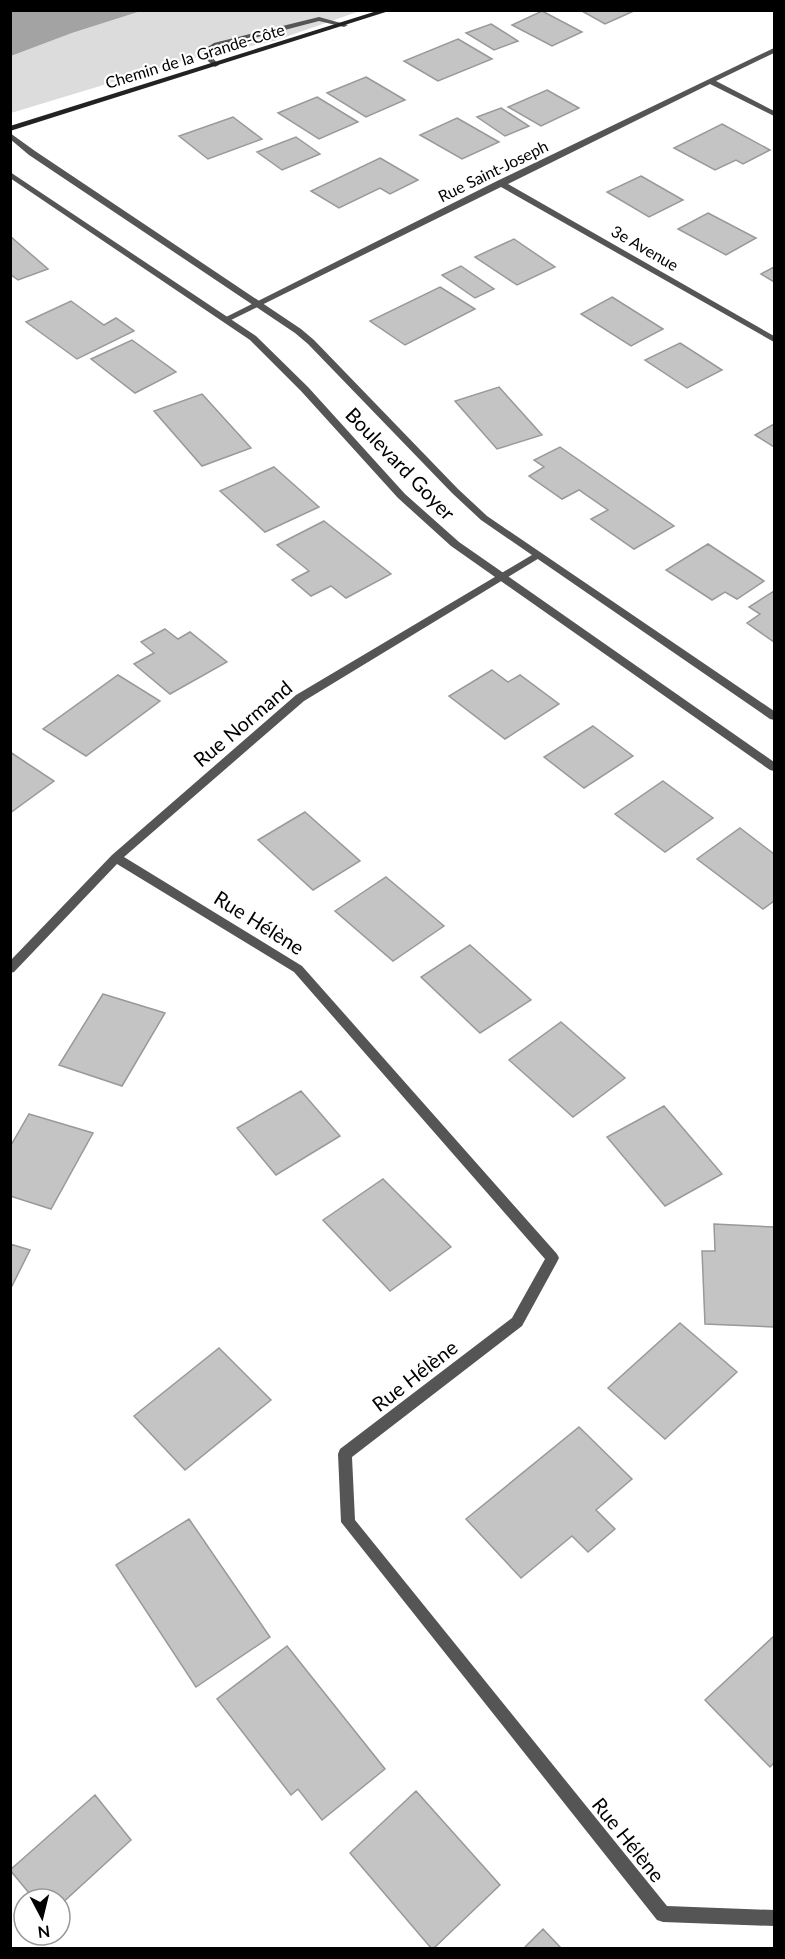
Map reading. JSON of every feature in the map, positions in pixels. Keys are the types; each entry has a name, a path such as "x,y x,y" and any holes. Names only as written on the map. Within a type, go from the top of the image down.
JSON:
{"main road":[{"name":"Chemin de la Grande-Côte","path":"10,129 389,10"}],"street":[{"path":"215,65 206,56 210,47 319,19 344,25"},
{"name":"Rue Saint-Joseph","path":"226,319 774,50"},
{"path":"711,82 774,114"},
{"name":"Boulevard Goyer","path":"10,135 32,153 311,342 468,504 503,533 774,716"},
{"name":"Boulevard Goyer","path":"10,174 252,338 280,364 424,519 455,544 774,767"},
{"name":"3e Avenue","path":"500,183 774,339"},
{"name":"Rue Normand","path":"10,969 116,858 300,698 537,555"},
{"name":"Rue Hélène","path":"116,858 298,969 552,1258 517,1322 345,1454 348,1522 663,1914 774,1918"}],"shaded area":[{"path":"11,10 141,10 141,11 11,56"},
{"path":"141,11 360,11 274,41 186,60 11,113 11,56"}],"building":[{"path":"580,10 636,10 605,24"},
{"path":"542,11 582,32 552,46 512,25"},
{"path":"491,24 518,41 494,50 466,33"},
{"path":"458,39 492,59 438,81 404,61"},
{"path":"366,77 405,100 366,117 327,93"},
{"path":"547,90 579,108 541,126 508,107"},
{"path":"317,97 358,122 319,139 278,113"},
{"path":"501,108 529,126 505,136 477,117"},
{"path":"233,117 262,139 208,159 179,136"},
{"path":"457,118 499,142 462,159 420,135"},
{"path":"722,124 770,150 743,164 736,160 715,170 674,148"},
{"path":"296,137 320,154 282,170 257,152"},
{"path":"380,158 418,180 390,194 380,188 339,208 311,191"},
{"path":"641,176 683,200 649,217 607,192"},
{"path":"708,213 756,238 726,255 678,229"},
{"path":"10,236 48,269 18,280 10,274"},
{"path":"514,239 555,267 517,285 475,257"},
{"path":"461,266 494,289 475,298 442,275"},
{"path":"774,267 774,282 761,274"},
{"path":"440,287 475,309 405,345 370,321"},
{"path":"612,297 663,329 631,346 581,314"},
{"path":"71,301 104,325 116,318 134,331 77,359 26,322"},
{"path":"132,340 176,372 135,393 91,359"},
{"path":"680,343 722,370 687,388 645,360"},
{"path":"499,387 542,435 497,449 455,401"},
{"path":"202,394 251,448 202,466 154,411"},
{"path":"774,424 774,447 755,435"},
{"path":"560,447 674,526 634,549 591,519 608,510 579,490 562,499 529,476 544,467 534,460"},
{"path":"274,467 319,507 265,532 220,491"},
{"path":"324,521 391,574 346,598 331,586 311,596 292,580 309,571 277,545"},
{"path":"708,544 764,581 737,599 725,592 712,600 666,570"},
{"path":"774,591 774,642 747,623 760,614 749,607"},
{"path":"165,629 178,639 190,632 227,662 170,694 134,664 154,653 141,642"},
{"path":"492,670 508,682 520,675 559,704 505,739 449,696"},
{"path":"118,675 160,701 86,756 43,729"},
{"path":"593,726 633,756 584,788 544,757"},
{"path":"10,752 54,781 10,813"},
{"path":"663,781 713,818 665,852 615,814"},
{"path":"305,812 360,861 313,890 258,840"},
{"path":"740,828 774,854 774,901 763,909 697,859"},
{"path":"386,877 444,926 393,961 335,911"},
{"path":"470,945 531,1000 480,1033 421,977"},
{"path":"103,994 165,1013 122,1086 59,1065"},
{"path":"561,1022 625,1078 573,1117 509,1060"},
{"path":"301,1091 340,1136 276,1175 237,1128"},
{"path":"664,1106 722,1174 665,1206 607,1137"},
{"path":"29,1114 93,1133 51,1209 10,1196 10,1147"},
{"path":"383,1179 451,1247 390,1291 323,1220"},
{"path":"714,1224 774,1227 774,1327 705,1324 702,1251 715,1251"},
{"path":"10,1244 30,1250 10,1290"},
{"path":"680,1323 737,1372 665,1439 608,1388"},
{"path":"219,1348 271,1400 185,1470 134,1416"},
{"path":"579,1427 632,1479 596,1510 615,1529 588,1552 572,1536 521,1578 466,1519"},
{"path":"189,1519 270,1637 196,1687 116,1565"},
{"path":"774,1636 774,1763 770,1767 705,1700"},
{"path":"287,1646 385,1769 322,1820 298,1789 291,1795 217,1699"},
{"path":"416,1791 500,1885 434,1948 431,1948 350,1853"},
{"path":"95,1795 131,1840 72,1894 72,1887 24,1887 10,1870"},
{"path":"543,1929 561,1948 524,1948"}]}
